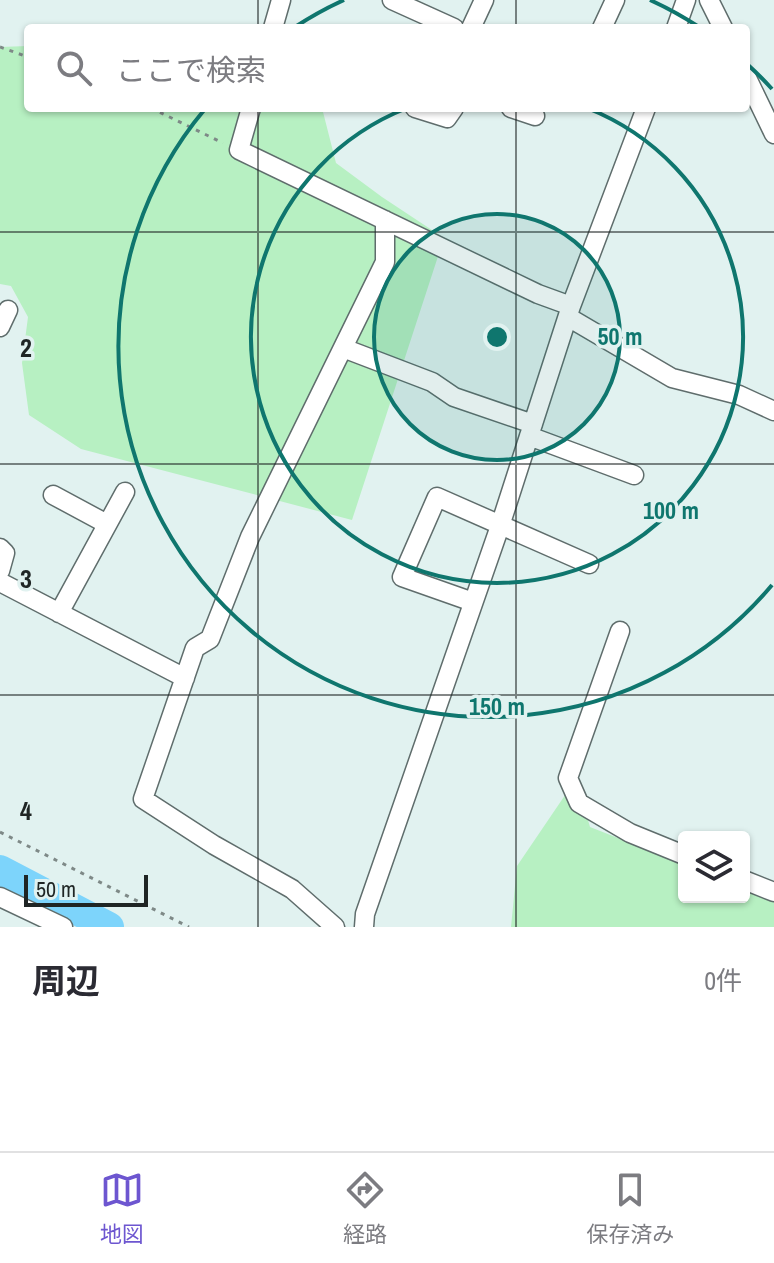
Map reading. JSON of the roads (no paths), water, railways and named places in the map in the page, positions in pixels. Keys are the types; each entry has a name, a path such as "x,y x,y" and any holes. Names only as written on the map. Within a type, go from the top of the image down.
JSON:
{"street":[{"path":"274,24 281,0"},
{"path":"392,0 445,24"},
{"path":"473,24 484,0"},
{"path":"604,24 615,0"},
{"path":"677,24 686,0"},
{"path":"709,0 721,24"},
{"path":"750,84 774,134"},
{"path":"250,112 239,150 538,294 570,311 672,378 739,395 774,411"},
{"path":"428,112 447,118 451,112"},
{"path":"523,112 535,116"},
{"path":"364,927 365,914 500,526 570,311 645,112"},
{"path":"335,927 292,889 214,845 143,799 195,648 210,639 250,537 385,262 385,220"},
{"path":"0,327 8,310"},
{"path":"343,348 432,382 454,397 634,475"},
{"path":"59,613 125,492"},
{"path":"53,495 107,524"},
{"path":"473,602 402,577 437,497 589,564"},
{"path":"0,548 5,553 0,571"},
{"path":"0,582 185,678"},
{"path":"620,631 568,778 579,803 630,833 678,853"},
{"path":"750,882 774,892"},
{"path":"0,897 63,927"}],"waterway":[{"path":"0,870 109,927"}]}
